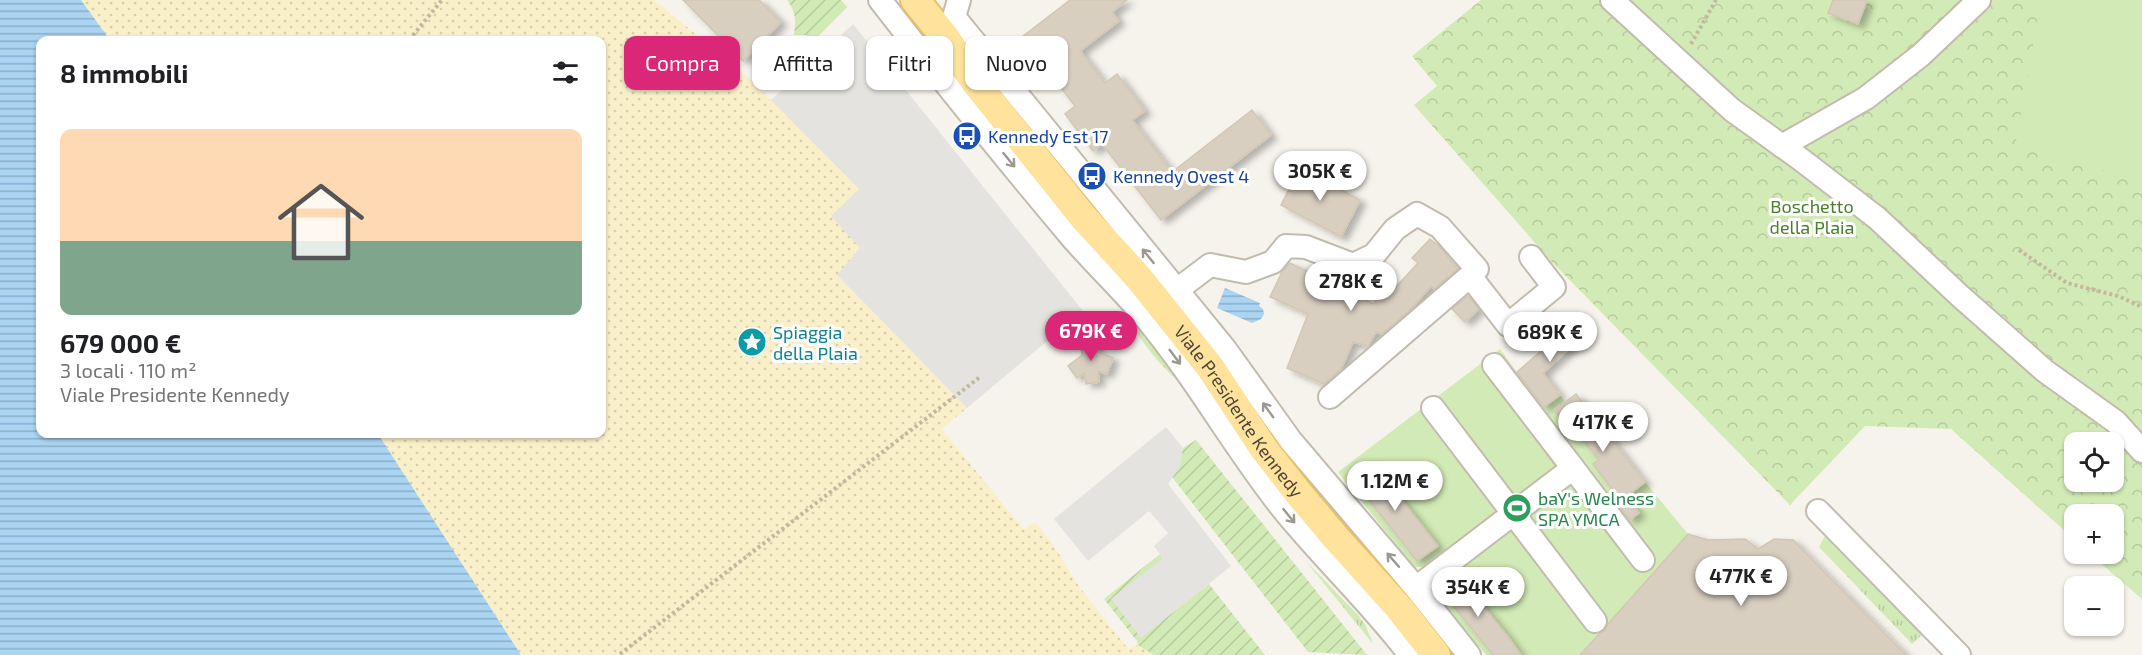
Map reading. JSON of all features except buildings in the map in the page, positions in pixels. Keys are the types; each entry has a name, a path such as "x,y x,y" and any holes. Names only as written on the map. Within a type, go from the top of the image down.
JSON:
{"main road":[{"path":"898,0 965,72"},
{"path":"915,0 953,18 965,53"},
{"name":"Viale Presidente Kennedy","path":"981,90 1084,218 1138,277 1210,367 1264,449 1299,494 1400,609 1436,655"}],"lane":[{"path":"880,0 1076,242 1144,316 1214,410 1253,470 1301,531 1388,625 1410,655"},
{"path":"1612,0 1732,110 1877,218 2045,371 2116,422 2142,451"},
{"path":"1782,146 1866,98 1921,55 1979,0"},
{"path":"953,18 1225,349 1291,441 1416,588 1469,655"},
{"path":"1177,290 1210,265 1246,272 1273,262 1286,246 1306,247 1353,265 1374,255 1395,229 1417,214 1440,227 1477,269 1330,397"},
{"path":"1470,276 1508,325 1554,286 1531,257"},
{"path":"1494,365 1643,560"},
{"path":"1433,408 1595,621"},
{"path":"1416,588 1573,468"},
{"path":"1818,511 1959,655"}],"path":[{"path":"412,36 442,0"},
{"path":"1680,63 1716,0"},
{"path":"2019,250 2067,283 2118,296 2142,307"},
{"path":"620,654 980,377"}],"green space":[{"path":"787,0 841,0 847,7 818,36 794,35 795,16"},
{"name":"Boschetto della Plaia","path":"1481,0 2142,0 2142,599 2124,583 2124,576 2115,576 2102,564 2124,564 2124,504 2064,504 2064,530 1951,429 1865,426 1790,505 1551,261 1414,105 1437,86 1412,56"},
{"path":"2041,0 2142,0 2142,181 2015,147"},
{"path":"1117,298 1194,395 1170,374 1150,351 1132,326"},
{"name":"baY's Welness SPA YMCA","path":"1500,349 1530,390 1536,386 1549,403 1560,395 1565,402 1576,394 1688,534 1580,655 1486,655 1434,593 1436,580 1425,567 1414,567 1338,472"},
{"path":"1196,440 1367,655 1308,652 1172,477 1179,468 1183,448"},
{"path":"1827,532 1922,635 1912,644 1819,547"},
{"path":"1160,554 1163,558 1141,637 1209,584 1265,655 1154,655 1138,645 1104,599"},
{"path":"1305,560 1358,615 1365,624 1373,644"}],"sand":[{"name":"Spiaggia della Plaia","path":"81,0 654,0 698,36 624,36 624,90 740,90 740,71 752,81 752,90 761,90 859,189 860,248 838,276 967,408 942,429 1024,530 1035,522 1052,543 1078,585 1128,649 1138,645 1154,655 521,655 381,438 606,438 606,36 107,36"}],"shaded area":[{"path":"853,24 866,40 866,90 906,90 1083,311 967,408 837,275 860,248 831,216 859,189 771,100 782,90 854,90 854,36 840,36"},
{"path":"1166,427 1183,448 1179,468 1168,484 1231,566 1141,638 1111,599 1163,558 1154,546 1168,533 1149,511 1088,561 1054,519"}],"water":[{"path":"0,0 81,0 107,36 36,36 36,438 381,438 521,655 0,655"},
{"path":"1225,288 1260,303 1259,306 1263,309 1264,314 1261,319 1252,323 1217,308"}],"place":[{"name":"Kennedy Est 17","path":"967,136"},
{"name":"Kennedy Ovest 4","path":"1092,176"},
{"name":"Spiaggia della Plaia","path":"752,342"},
{"name":"baY's Welness SPA YMCA","path":"1517,508"}]}
